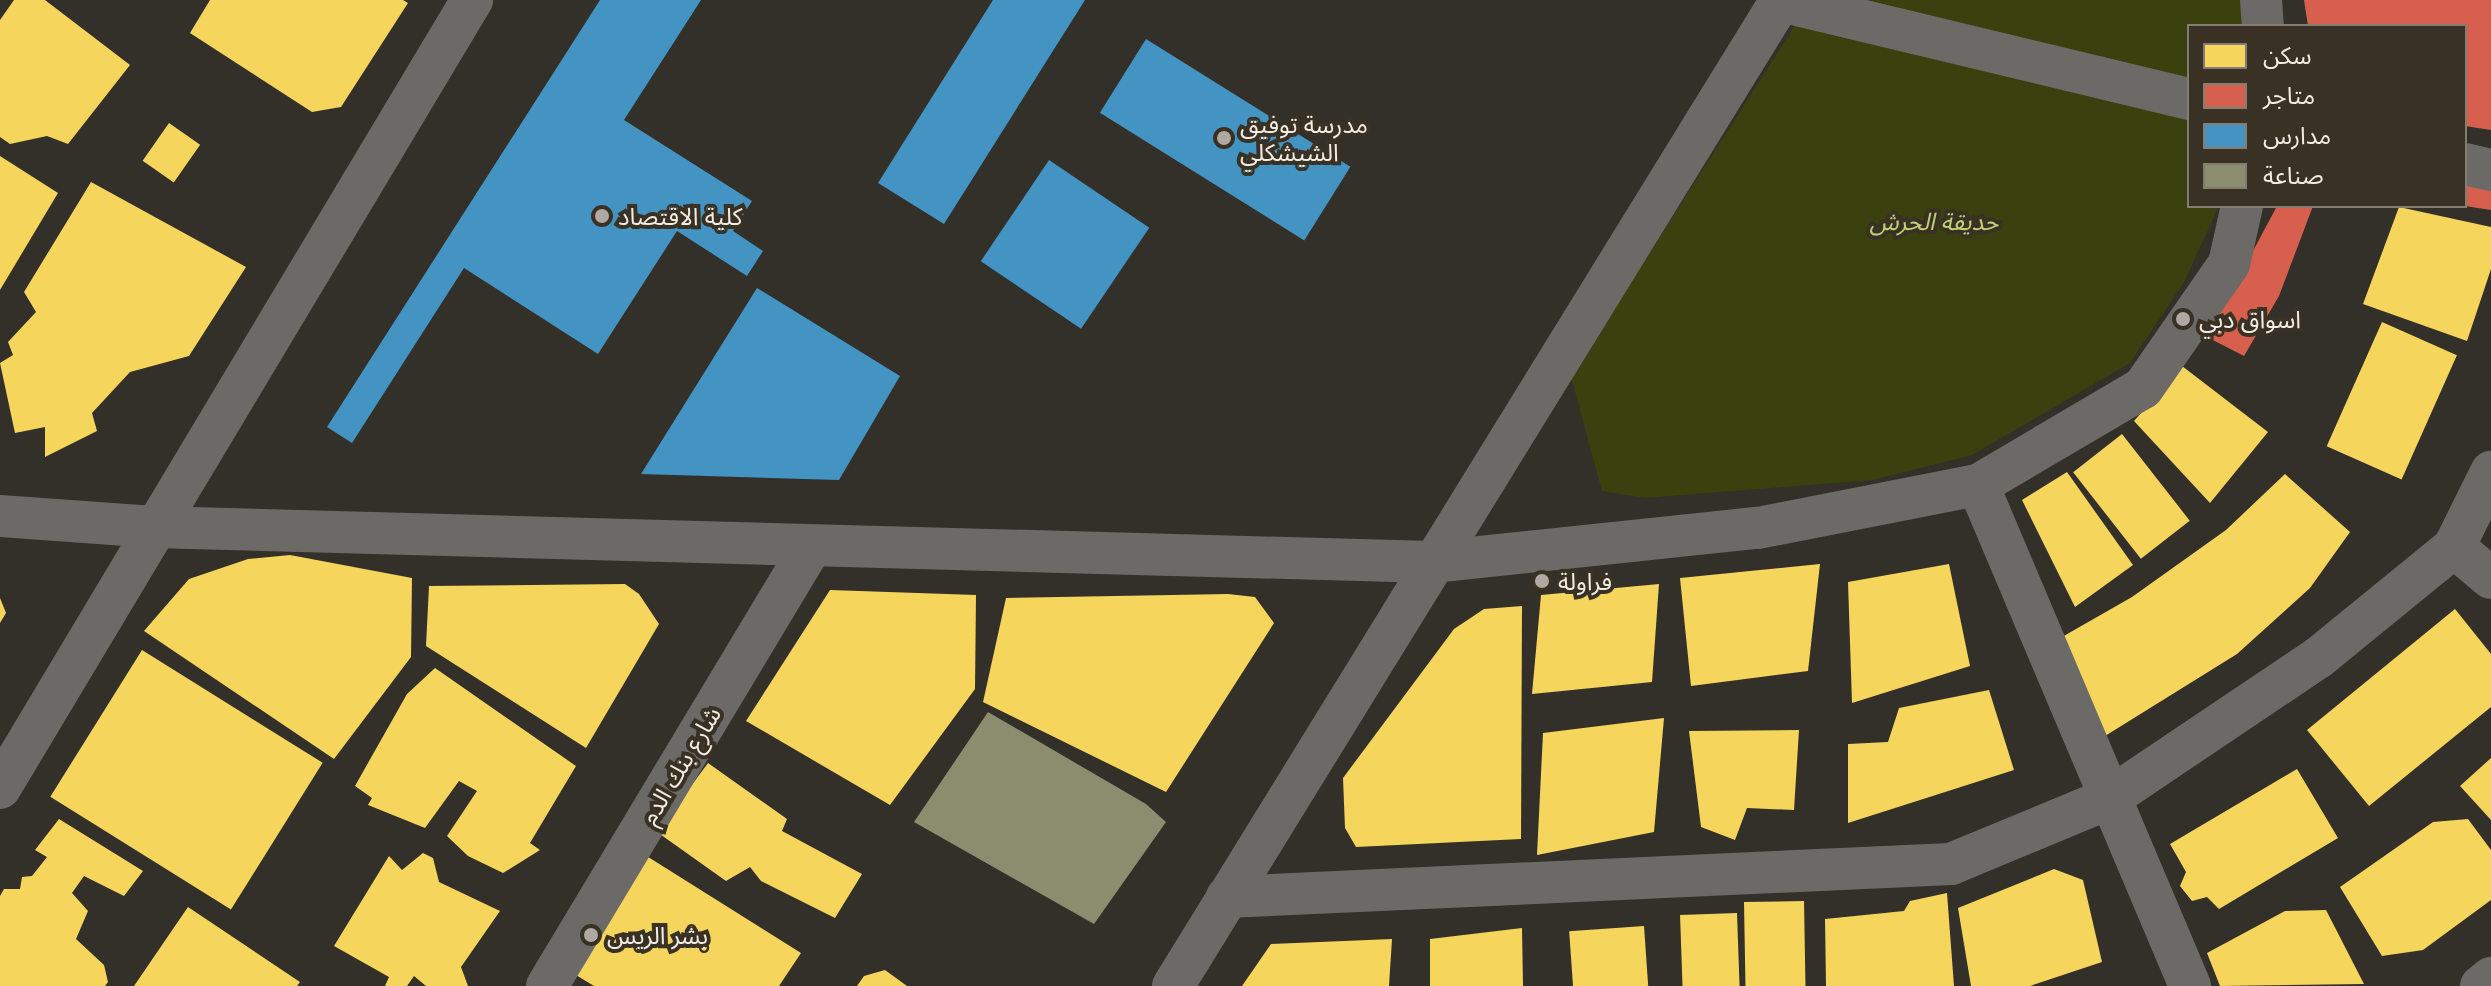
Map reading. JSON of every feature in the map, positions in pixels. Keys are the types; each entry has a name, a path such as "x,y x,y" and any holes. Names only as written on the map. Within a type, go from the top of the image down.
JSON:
{"street":[{"path":"0,788 472,0"},
{"path":"1173,986 1781,0 2187,99"},
{"path":"2261,0 2263,24"},
{"path":"2467,164 2491,170"},
{"path":"0,516 154,527 1432,562 1758,528 1978,485 2143,388 2229,264 2242,208"},
{"path":"1227,897 1951,864 2108,799 2318,658 2454,547 2491,472"},
{"path":"1978,485 2108,799 2190,986"},
{"name":"شارع بنك الدم","path":"547,986 812,545"},
{"path":"2454,547 2491,578"},
{"path":"2481,986 2491,978"}],"green space":[{"name":"حديقة الحرش","path":"1811,0 2240,0 2242,24 2187,24 2187,208 2218,208 2184,282 2130,363 1972,455 1872,480 1645,498 1602,491 1571,377"}],"building: سكن":[{"path":"14,0 45,0 130,65 68,144 47,136 10,144 0,137 0,20"},
{"path":"210,0 403,0 408,3 341,107 312,112 190,33"},
{"path":"169,123 200,145 174,182 143,161"},
{"path":"0,156 58,193 0,290"},
{"path":"91,182 246,267 189,356 130,372 92,413 97,431 45,457 45,427 15,433 0,363 13,355 8,342 36,312 24,292"},
{"path":"2399,208 2491,227 2491,269 2467,341 2363,304"},
{"path":"2382,322 2457,355 2402,480 2327,446"},
{"path":"2182,366 2268,432 2210,503 2134,421"},
{"path":"2122,434 2190,521 2141,559 2073,472"},
{"path":"2067,472 2133,565 2075,607 2022,500"},
{"path":"2285,474 2350,532 2310,588 2237,654 2097,741 2055,641 2132,597 2226,530"},
{"path":"290,555 412,578 411,657 334,759 144,631 189,579 248,559"},
{"path":"1820,564 1808,671 1691,686 1680,578"},
{"path":"1949,564 1970,666 1852,703 1848,582"},
{"path":"625,584 639,594 659,624 586,748 426,646 429,586"},
{"path":"1659,584 1652,682 1532,694 1541,595"},
{"path":"830,590 976,595 975,689 890,805 746,721"},
{"path":"1228,594 1255,597 1274,623 1166,792 983,702 1006,598"},
{"path":"0,598 6,613 0,623"},
{"path":"1522,606 1521,839 1356,847 1345,828 1343,778 1454,629 1484,609"},
{"path":"2455,609 2491,654 2491,707 2369,806 2307,730"},
{"path":"142,650 323,763 231,910 50,797"},
{"path":"435,668 576,766 530,843 540,850 503,873 468,856 447,836 477,791 459,781 425,828 368,805 372,798 355,786 407,694"},
{"path":"1989,690 2014,770 1848,823 1848,744 1888,742 1899,708"},
{"path":"1664,718 1654,832 1537,855 1543,733"},
{"path":"1799,730 1794,810 1747,808 1735,840 1701,827 1689,731"},
{"path":"2491,758 2491,820 2460,786"},
{"path":"708,763 787,819 782,831 862,874 835,918 761,881 750,867 726,881 657,832"},
{"path":"2297,769 2338,838 2219,909 2207,897 2192,901 2180,886 2186,872 2170,844"},
{"path":"59,819 143,871 124,896 84,876 72,893 88,911 76,939 104,965 108,982 105,986 0,986 0,896 4,889 20,889 22,877 32,876 47,857 35,850"},
{"path":"2468,819 2491,850 2491,900 2423,950 2382,956 2340,887 2433,822"},
{"path":"423,853 433,858 439,882 500,911 461,967 468,986 426,986 414,976 407,986 385,986 389,977 334,946 389,856 402,870"},
{"path":"645,855 801,953 779,986 594,986 571,972"},
{"path":"2054,869 2083,880 2102,962 2030,986 1971,986 1958,908"},
{"path":"1947,893 1954,986 1826,986 1825,919 1904,911 1910,901"},
{"path":"1804,901 1805,986 1745,986 1744,902"},
{"path":"188,907 300,982 297,986 134,986"},
{"path":"2326,910 2364,984 2220,986 2207,953 2285,911"},
{"path":"1737,913 1740,986 1683,986 1680,915"},
{"path":"1644,926 1648,986 1573,986 1569,931"},
{"path":"1522,928 1523,986 1430,986 1430,939"},
{"path":"1392,939 1389,986 1242,986 1271,944"},
{"path":"885,970 907,986 857,986 864,976"}],"building: متاجر":[{"path":"2304,0 2491,0 2491,130 2467,126 2467,24 2308,24"},
{"path":"2467,172 2491,177 2491,210 2467,206"},
{"path":"2276,208 2312,208 2279,296 2244,356 2207,337"}],"building: مدارس":[{"name":"كلية الاقتصاد","path":"600,0 701,0 624,120 752,201 733,231 763,251 747,276 677,231 598,354 464,268 352,443 327,427"},
{"path":"993,0 1085,0 944,224 878,183"},
{"name":"مدرسة توفيق الشيشكلي","path":"1146,39 1350,167 1304,240 1100,113"},
{"path":"1049,160 1149,228 1081,329 981,261"},
{"path":"757,288 900,376 839,480 641,474"}],"building: صناعة":[{"path":"988,712 1146,804 1166,822 1094,924 914,822"}],"place":[{"name":"مدرسة توفيق الشيشكلي","path":"1224,138"},
{"name":"كلية الاقتصاد","path":"602,216"},
{"name":"اسواق دبي","path":"2183,319"},
{"name":"فراولة","path":"1542,581"},
{"name":"بشر الريس","path":"591,935"}]}
